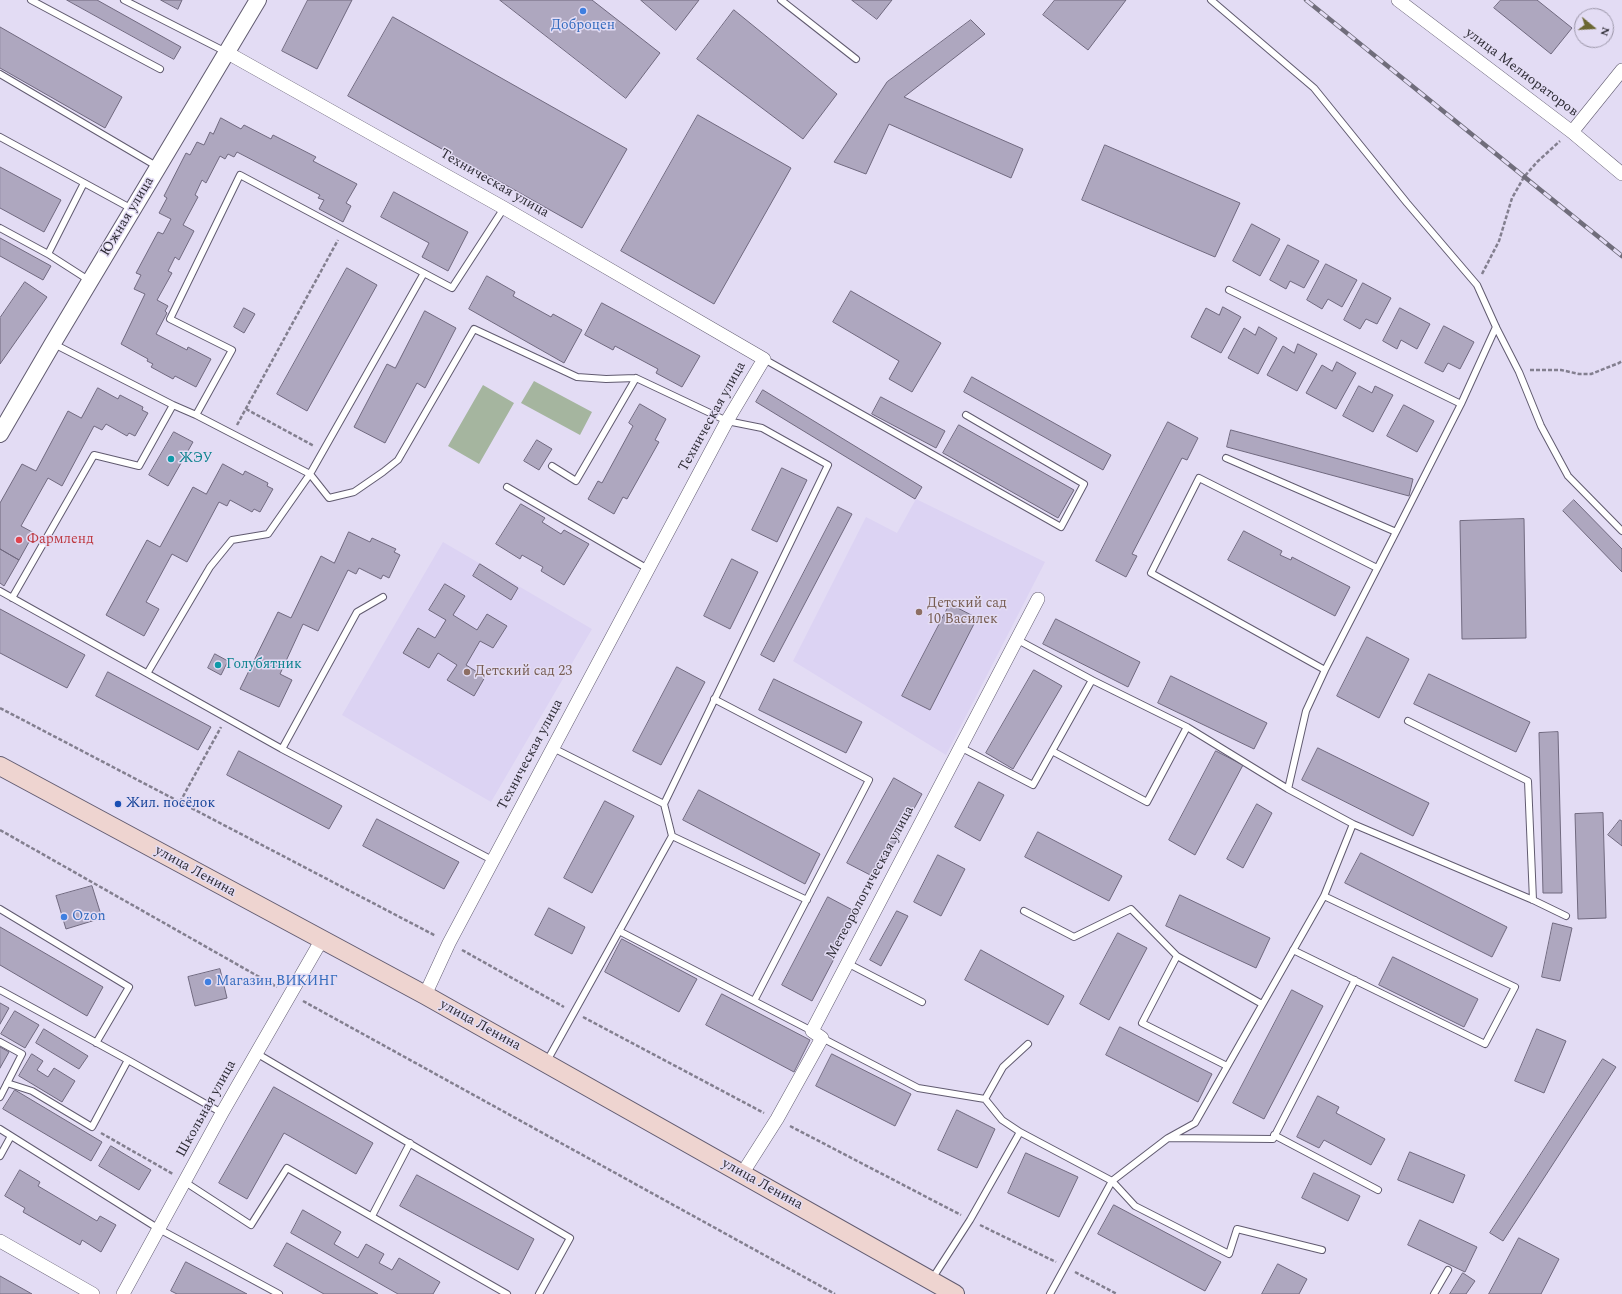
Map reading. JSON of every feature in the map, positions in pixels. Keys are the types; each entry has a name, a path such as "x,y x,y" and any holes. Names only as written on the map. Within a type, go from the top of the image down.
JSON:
{"main road":[{"name":"улица Ленина","path":"0,766 321,941 425,995 955,1294"}],"street":[{"name":"Южная улица","path":"0,434 258,0"},
{"name":"улица Мелиораторов","path":"1398,0 1572,132 1622,174"},
{"name":"Техническая улица","path":"226,52 504,208 764,359 727,421 648,569 449,943 425,995"},
{"path":"1572,132 1622,70"},
{"name":"Метеорологическая улица","path":"742,1174 777,1120 817,1034 847,963 1038,598"},
{"name":"Школьная улица","path":"123,1294 222,1113 321,941"},
{"path":"0,1241 93,1294"}],"lane":[{"path":"32,0 160,69"},
{"path":"124,0 226,52"},
{"path":"781,0 856,59"},
{"path":"1211,0 1314,88 1407,203 1477,286 1519,372 1541,426 1568,476 1622,531"},
{"path":"0,74 158,167"},
{"path":"0,138 132,210"},
{"path":"196,415 232,350 170,319 240,175 452,288 504,208"},
{"path":"48,254 84,183"},
{"path":"0,228 48,254 90,281"},
{"path":"148,672 214,562 232,540 268,534 310,474 424,274"},
{"path":"1230,290 1461,404"},
{"path":"1288,788 1306,711 1325,670 1461,404 1496,327"},
{"path":"53,343 310,474 329,498 354,492 398,460 474,329 577,377 606,379 636,378 727,421 762,428 828,465 664,804 672,836 546,1063"},
{"path":"764,359 1061,527 1084,484 966,415"},
{"path":"552,466 576,481 636,378"},
{"path":"12,598 94,455 139,466 173,405"},
{"path":"1226,458 1396,532"},
{"path":"1325,670 1151,573 1199,478 1378,568"},
{"path":"507,487 648,569"},
{"path":"0,591 148,672 282,749 494,860"},
{"path":"282,749 357,612 383,597"},
{"path":"1016,639 1092,680 1187,727 1288,788 1353,824 1533,900 1566,916"},
{"path":"960,747 1033,785 1092,680"},
{"path":"714,699 869,780 754,1001"},
{"path":"1408,721 1528,781 1533,900"},
{"path":"1052,752 1147,802 1187,727"},
{"path":"553,748 664,804"},
{"path":"1050,1294 1112,1181 1168,1138 1195,1122 1324,896 1353,824"},
{"path":"672,836 807,900"},
{"path":"1293,950 1485,1044 1515,987 1324,896"},
{"path":"1024,911 1074,937 1130,909 1177,956 1262,1004"},
{"path":"0,910 129,987 96,1044"},
{"path":"619,931 918,1088 985,1099 1002,1120 1020,1132 1112,1181 1135,1206 1229,1254 1237,1229 1322,1250"},
{"path":"1177,956 1142,1023 1227,1066"},
{"path":"847,963 922,1002"},
{"path":"1168,1138 1273,1139 1355,980"},
{"path":"0,990 222,1113"},
{"path":"0,1042 22,1054 0,1097"},
{"path":"985,1099 1003,1067 1028,1044"},
{"path":"256,1053 570,1238 539,1294"},
{"path":"7,1083 32,1092 92,1128 128,1060"},
{"path":"0,1129 159,1229 279,1294"},
{"path":"931,1280 970,1220 1020,1132"},
{"path":"1274,1135 1378,1190"},
{"path":"0,1156 11,1136"},
{"path":"372,1216 410,1143"},
{"path":"185,1182 251,1225 287,1168 507,1294"},
{"path":"1434,1294 1448,1270"}],"path":[{"path":"1477,286 1498,241 1512,198 1524,177 1554,146 1572,132"},
{"path":"232,434 343,231"},
{"path":"1519,372 1538,369 1591,374 1619,364 1622,361"},
{"path":"246,409 323,451"},
{"path":"0,708 449,943 574,1013 777,1120 1117,1294"},
{"path":"180,802 226,717"},
{"path":"0,830 290,994 835,1294"},
{"path":"92,1128 185,1182"}],"shaded area":[{"name":"Детский сад 10 Василек","path":"916,499 1045,562 946,755 793,661 866,517 897,533"},
{"name":"Детский сад 23","path":"443,542 592,629 491,802 342,715"}],"green space":[{"path":"534,381 592,412 580,435 521,403"},
{"path":"483,385 514,403 479,464 448,446"}],"building":[{"path":"67,0 97,0 181,47 174,59"},
{"path":"161,0 182,0 178,9"},
{"path":"308,0 352,0 317,69 282,51"},
{"path":"500,0 592,0 660,53 626,98"},
{"path":"641,0 699,0 676,30"},
{"path":"852,0 892,0 877,19"},
{"path":"1055,0 1126,0 1088,50 1043,15"},
{"path":"1501,0 1537,0 1572,28 1551,54 1494,8"},
{"path":"734,10 837,94 803,139 697,59"},
{"path":"393,17 627,149 582,228 348,96"},
{"path":"971,20 985,34 904,97 1023,149 1011,178 889,124 866,174 834,162 887,82"},
{"path":"0,27 122,97 105,128 0,68"},
{"path":"698,115 791,168 714,304 621,251"},
{"path":"221,118 241,129 244,125 271,139 273,135 316,157 313,161 357,184 346,203 351,206 343,222 319,209 324,200 318,198 320,195 237,152 234,157 228,154 225,159 220,156 206,183 202,180 195,195 198,197 183,225 194,231 179,260 175,257 168,271 172,273 157,300 168,306 165,311 167,313 156,334 187,350 188,347 211,359 196,387 175,376 173,379 151,367 153,364 147,361 148,359 121,344 145,294 134,289 141,275 136,273 158,232 163,234 171,219 159,213 167,198 164,196 186,153 190,155 197,142 204,145 210,132 213,134"},
{"path":"1105,145 1240,203 1215,257 1082,200"},
{"path":"0,167 61,200 44,232 0,208"},
{"path":"394,192 468,232 448,271 422,257 429,243 381,217"},
{"path":"1252,224 1280,239 1260,276 1233,261"},
{"path":"0,238 51,266 43,280 0,256"},
{"path":"1288,245 1319,261 1304,288 1290,281 1286,289 1270,280"},
{"path":"1326,264 1357,280 1342,307 1328,299 1322,309 1307,300"},
{"path":"347,268 377,285 307,411 277,394"},
{"path":"487,276 515,292 513,296 551,317 553,314 582,330 564,363 469,309"},
{"path":"25,282 47,297 0,364 0,318"},
{"path":"1363,283 1391,298 1377,324 1366,319 1360,329 1344,320"},
{"path":"851,291 941,343 912,392 889,379 899,361 833,322"},
{"path":"602,303 700,356 682,387 656,373 658,369 615,346 613,350 585,335"},
{"path":"1223,307 1241,317 1221,353 1191,337 1206,308 1219,315"},
{"path":"244,308 255,314 244,333 234,327"},
{"path":"1400,308 1430,324 1417,349 1401,340 1397,349 1383,341"},
{"path":"425,311 456,328 425,388 417,383 385,443 354,427 387,364 395,368"},
{"path":"1444,326 1474,342 1460,369 1448,363 1443,372 1425,363"},
{"path":"1259,327 1277,338 1258,374 1228,358 1244,328 1255,335"},
{"path":"1298,344 1317,354 1297,391 1267,375 1283,346 1294,353"},
{"path":"1337,362 1356,373 1336,409 1306,393 1322,365 1332,371"},
{"path":"972,377 1111,455 1103,470 964,392"},
{"path":"1359,386 1372,393 1375,386 1393,395 1373,432 1343,416"},
{"path":"98,388 118,399 120,395 143,407 142,410 148,413 135,436 129,433 127,436 106,424 102,430 94,426 62,486 48,478 21,526 34,533 19,560 0,549 0,503 22,464 36,471 68,411 81,418"},
{"path":"763,390 922,487 915,499 756,402"},
{"path":"881,397 945,431 936,448 872,414"},
{"path":"640,404 666,419 655,440 659,442 627,499 623,497 614,514 588,499 598,481 602,483 633,426 629,423"},
{"path":"1404,405 1434,421 1417,452 1387,436"},
{"path":"1168,422 1198,438 1187,460 1182,458 1132,554 1137,556 1126,577 1096,561"},
{"path":"959,425 1074,490 1058,518 943,453"},
{"path":"1231,430 1413,479 1409,496 1227,447"},
{"name":"ЖЭУ","path":"174,432 193,442 168,486 149,475"},
{"path":"537,440 552,449 539,470 524,461"},
{"path":"223,464 243,475 245,471 268,483 267,486 273,489 260,512 254,509 252,512 230,500 227,506 219,502 187,562 172,554 146,602 159,609 144,636 106,615 147,540 160,547 193,487 206,494"},
{"path":"782,468 807,480 777,542 752,530"},
{"path":"1574,500 1622,549 1622,572 1563,511"},
{"path":"521,504 545,518 542,522 561,534 564,530 589,544 564,585 541,571 543,567 522,555 520,559 496,544"},
{"path":"838,507 852,514 774,662 761,655"},
{"path":"1524,519 1526,638 1462,639 1460,521"},
{"path":"1244,531 1282,551 1280,555 1291,560 1292,557 1350,587 1335,616 1228,560"},
{"path":"349,532 370,542 372,538 396,549 394,552 400,555 389,578 383,575 381,579 359,568 356,574 348,570 318,631 303,624 280,674 292,680 279,707 240,689 278,612 291,618 321,556 334,563"},
{"path":"0,549 19,560 4,586 0,583"},
{"path":"732,559 758,572 730,629 704,616"},
{"path":"480,564 518,588 511,600 473,576"},
{"path":"445,584 465,596 453,615 477,630 487,614 507,626 493,648 480,641 466,665 485,677 474,696 447,680 457,665 438,653 429,668 403,653 418,628 435,638 446,620 429,610"},
{"path":"950,604 977,618 930,710 902,696"},
{"path":"0,609 85,655 67,688 0,653"},
{"path":"1056,619 1140,662 1128,687 1043,644"},
{"path":"1367,637 1409,659 1379,718 1337,696"},
{"name":"Голубятник","path":"215,654 228,661 221,675 208,668"},
{"path":"677,667 705,682 661,765 633,751"},
{"path":"1034,670 1062,686 1013,769 986,753"},
{"path":"108,672 211,727 198,750 96,696"},
{"path":"1429,674 1530,722 1516,752 1414,704"},
{"path":"1171,676 1267,723 1254,749 1158,703"},
{"path":"774,679 862,722 846,753 759,710"},
{"path":"1558,732 1562,893 1543,893 1539,733"},
{"path":"1318,748 1429,803 1413,836 1302,780"},
{"path":"239,751 342,806 329,829 227,775"},
{"path":"1216,751 1243,765 1195,855 1169,840"},
{"path":"894,778 922,794 876,878 847,863"},
{"path":"979,782 1004,795 980,841 955,827"},
{"path":"699,790 820,854 805,884 683,820"},
{"path":"605,801 634,816 592,893 564,878"},
{"path":"1257,804 1272,813 1243,868 1227,859"},
{"path":"1603,813 1606,918 1578,919 1575,814"},
{"path":"377,819 459,862 444,889 363,846"},
{"path":"1620,820 1622,821 1622,846 1608,835"},
{"path":"1038,832 1122,876 1109,901 1025,857"},
{"path":"1361,853 1507,927 1492,957 1345,883"},
{"path":"938,855 965,869 941,916 914,902"},
{"path":"92,886 102,918 66,929 56,896"},
{"path":"1180,895 1270,938 1256,968 1166,926"},
{"path":"828,897 858,913 812,1001 782,985"},
{"path":"549,908 585,927 572,954 535,935"},
{"path":"897,911 908,916 881,966 870,960"},
{"path":"1553,923 1572,928 1560,981 1542,977"},
{"path":"0,927 103,987 87,1016 0,965"},
{"path":"1118,933 1147,948 1109,1020 1080,1004"},
{"path":"622,939 697,979 679,1012 605,972"},
{"path":"981,950 1064,996 1048,1025 965,980"},
{"path":"1393,957 1478,999 1464,1027 1379,985"},
{"path":"220,969 227,998 195,1006 188,977"},
{"path":"1292,990 1323,1006 1264,1119 1233,1103"},
{"path":"722,994 810,1040 794,1072 706,1025"},
{"path":"0,1003 9,1008 0,1024"},
{"path":"15,1011 39,1025 25,1048 1,1034"},
{"path":"1120,1027 1212,1074 1198,1102 1106,1055"},
{"path":"44,1029 88,1056 79,1069 36,1043"},
{"path":"1537,1029 1566,1041 1544,1093 1515,1081"},
{"path":"0,1047 9,1052 0,1068"},
{"path":"32,1054 43,1061 37,1070 48,1077 54,1068 75,1081 62,1102 19,1076"},
{"path":"832,1054 911,1094 895,1126 816,1086"},
{"path":"1603,1059 1616,1067 1503,1241 1490,1233"},
{"path":"274,1087 373,1143 356,1174 284,1133 247,1199 219,1183"},
{"path":"15,1090 102,1142 91,1161 3,1109"},
{"path":"1318,1096 1339,1107 1336,1113 1385,1139 1371,1165 1324,1140 1319,1148 1297,1137"},
{"path":"957,1110 995,1129 977,1168 938,1150"},
{"path":"111,1146 151,1170 139,1190 99,1166"},
{"path":"1410,1152 1465,1175 1453,1203 1398,1180"},
{"path":"1026,1153 1078,1177 1059,1217 1008,1193"},
{"path":"20,1170 40,1182 38,1186 97,1221 100,1216 116,1225 101,1252 82,1240 80,1245 23,1212 25,1208 5,1196"},
{"path":"1314,1173 1360,1196 1348,1221 1302,1198"},
{"path":"417,1175 534,1239 518,1270 400,1206"},
{"path":"1114,1205 1221,1262 1205,1291 1098,1234"},
{"path":"303,1210 341,1232 334,1244 358,1258 366,1244 384,1254 379,1263 392,1270 399,1258 440,1282 433,1294 398,1294 291,1233"},
{"path":"1420,1220 1477,1247 1465,1272 1408,1245"},
{"path":"1519,1238 1559,1259 1541,1294 1489,1294"},
{"path":"287,1243 378,1294 324,1294 274,1266"},
{"path":"186,1262 247,1294 177,1294 171,1291"},
{"path":"1278,1264 1307,1279 1299,1294 1262,1294"},
{"path":"1463,1273 1475,1281 1466,1294 1450,1294"},
{"path":"0,1276 32,1294 0,1294"}],"railway":[{"path":"1306,0 1622,256"}],"place":[{"name":"Доброцен","path":"583,11"},
{"name":"ЖЭУ","path":"171,459"},
{"name":"Фармленд","path":"19,540"},
{"name":"Детский сад 10 Василек","path":"919,612"},
{"name":"Голубятник","path":"218,665"},
{"name":"Детский сад 23","path":"467,672"},
{"name":"Жил. посёлок","path":"118,804"},
{"name":"Ozon","path":"64,917"},
{"name":"Магазин ВИКИНГ","path":"208,982"}]}
